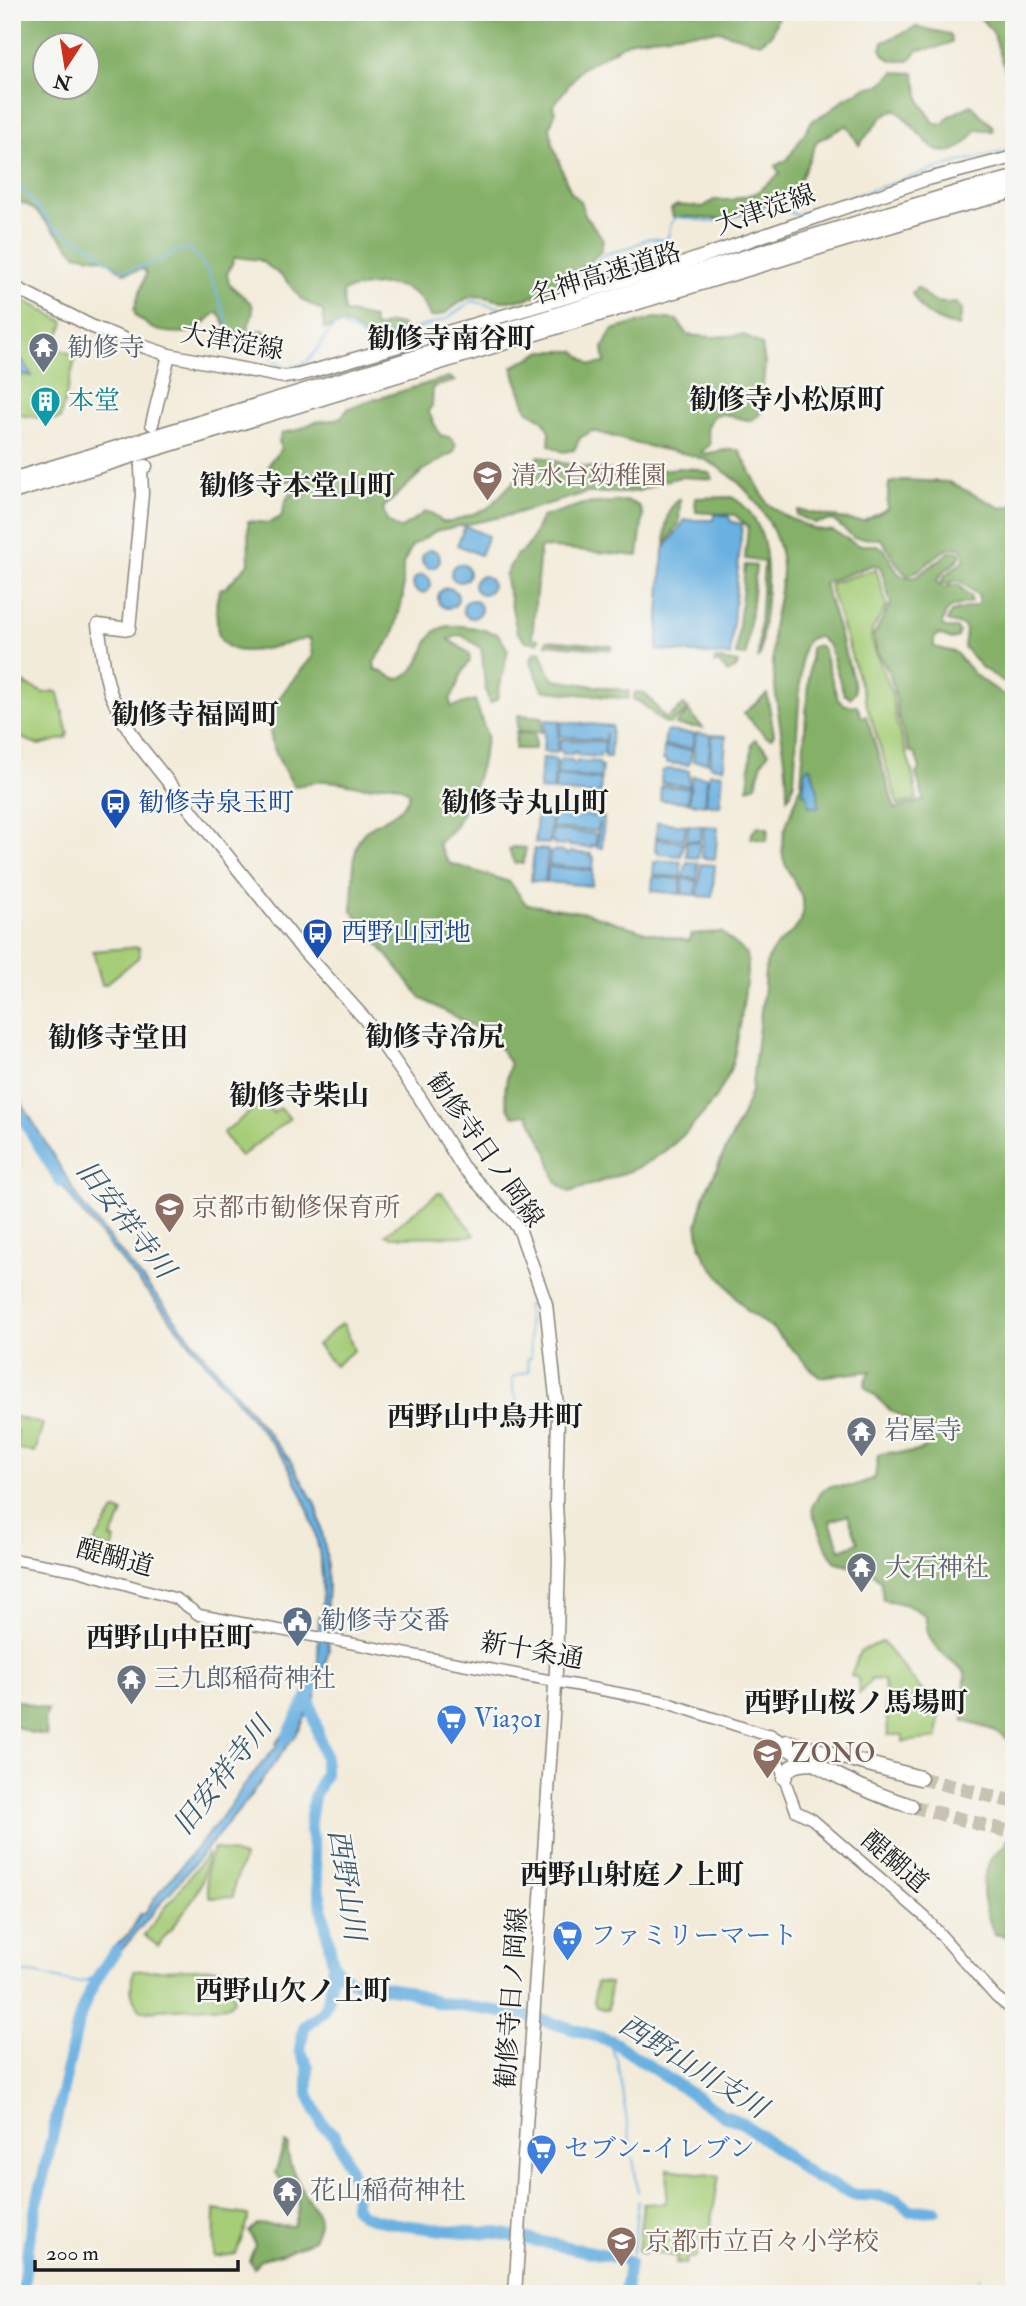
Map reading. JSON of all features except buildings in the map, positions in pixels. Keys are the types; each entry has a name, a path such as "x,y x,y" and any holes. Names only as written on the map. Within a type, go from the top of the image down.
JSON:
{"highway":[{"name":"名神高速道路","path":"12,492 83,464 945,196 1014,178"},
{"name":"名神高速道路","path":"12,480 83,464 938,211 1014,191"},
{"path":"769,1736 920,1778"},
{"path":"769,1736 865,1790 911,1806"},
{"path":"784,1778 793,1765 813,1763"}],"main road":[{"name":"大津淀線","path":"12,286 93,327 169,355 273,376 299,375 678,265 924,180 1014,157"},
{"path":"152,424 169,355"},
{"name":"勧修寺日ノ岡線","path":"146,466 141,467 140,474 142,494 129,629 98,625 105,672 118,710 155,766 328,980 378,1036 443,1132 462,1166 514,1222 520,1231 545,1299 558,1416 556,1501 559,1568 515,2294"},
{"name":"醍醐道","path":"12,1559 75,1570 177,1599 200,1615"},
{"name":"新十条通","path":"200,1615 661,1701 769,1736"},
{"name":"醍醐道","path":"769,1736 796,1811 812,1819 890,1890 925,1917 996,1997 1014,2011"}],"green space":[{"path":"12,12 787,12 779,14 772,34 760,43 719,31 632,40 581,69 553,106 555,113 550,128 553,145 571,192 580,201 585,215 603,239 601,251 581,270 546,292 520,300 468,298 446,313 430,317 424,303 405,288 381,285 343,291 344,312 373,318 374,327 378,328 390,323 403,325 403,334 373,345 350,325 341,324 324,329 323,311 302,300 284,278 260,260 235,257 227,274 229,284 252,304 253,313 248,327 252,331 263,330 267,333 267,340 281,351 280,354 256,344 248,346 231,335 218,312 191,332 172,333 154,329 136,317 134,309 146,274 144,269 124,273 104,259 76,254 37,212 26,204 12,200"},
{"path":"980,12 1007,12 1014,37 1014,98 993,32 982,20"},
{"path":"916,27 950,34 952,42 936,48 918,50 909,61 886,57 881,49 883,42"},
{"path":"894,72 914,73 921,103 935,124 943,124 949,116 971,105 993,127 993,131 977,129 964,144 953,151 942,152 924,139 895,109 881,118 859,145 847,125 817,141 794,195 782,205 770,202 722,219 673,217 671,209 677,205 703,207 714,200 731,200 756,193 780,174 775,166 787,160 813,120 865,88 880,85"},
{"path":"917,287 934,301 956,303 962,309 959,326 937,320 925,311 912,293"},
{"name":"勧修寺","path":"12,294 64,323 55,344 56,348 76,356 60,419 12,414"},
{"path":"655,318 677,320 687,335 743,335 762,345 765,364 760,414 751,421 723,414 714,415 707,427 710,445 702,451 703,454 739,450 767,503 785,516 814,529 833,531 858,545 877,545 884,549 898,573 904,577 916,577 950,552 958,551 961,555 937,582 944,588 957,584 971,597 971,602 948,610 942,625 945,628 956,628 959,632 957,638 938,634 934,639 934,647 955,652 975,675 1014,702 1014,1743 993,1730 964,1721 965,1672 933,1642 926,1617 906,1605 883,1600 881,1582 869,1569 836,1562 830,1555 813,1515 812,1507 821,1491 831,1486 853,1486 875,1478 878,1455 924,1449 926,1431 890,1410 866,1388 865,1381 871,1371 819,1377 772,1328 748,1311 737,1298 706,1259 697,1225 705,1193 751,1091 765,972 770,954 795,929 803,913 802,898 785,864 782,847 785,828 801,784 811,647 819,645 823,649 838,700 846,705 857,706 862,717 866,716 895,809 924,800 916,774 920,768 915,754 909,751 898,717 889,672 877,652 873,636 891,604 880,566 873,565 824,583 855,692 850,698 844,694 829,646 819,637 809,639 802,655 794,780 787,798 773,644 782,570 776,538 760,508 724,471 695,456 592,431 580,438 574,450 563,452 549,445 550,431 542,419 527,410 512,367 543,351 575,351 591,365 605,363 603,348 612,330","holes":["848,1515 858,1543 840,1550 830,1521"]},
{"path":"449,377 455,381 433,387 432,406 428,411 440,435 452,438 456,445 454,452 425,469 383,508 387,521 400,529 425,512 432,513 442,522 451,522 488,508 522,473 535,469 535,461 539,456 562,463 632,474 678,468 696,469 711,474 712,479 681,477 639,491 586,493 510,515 436,531 412,546 403,564 403,597 393,636 374,662 375,669 397,679 411,672 436,631 448,626 468,627 498,634 508,650 497,699 490,703 481,648 461,635 448,639 469,653 470,661 450,699 451,707 475,700 487,736 472,794 455,827 438,844 449,863 510,882 526,904 587,913 646,932 689,941 692,934 721,932 746,953 748,965 733,1061 728,1076 709,1107 682,1136 653,1159 622,1174 569,1192 556,1182 547,1152 528,1114 514,1116 507,1104 505,1091 510,1064 493,1037 422,999 352,911 354,864 359,840 370,827 399,809 410,793 402,787 389,784 366,787 326,781 294,786 272,743 271,714 289,684 313,656 310,638 255,651 241,651 229,647 221,639 217,625 217,601 221,588 225,588 249,563 248,521 269,523 281,517 286,500 297,486 295,481 270,481 266,474 271,460 281,450 279,441 282,433 298,430 314,422 333,420 341,417 349,408 365,402"},
{"path":"902,480 949,482 1001,508 1014,505 1014,688 982,668 964,647 964,626 947,621 951,612 979,603 978,595 958,580 942,583 943,577 964,560 961,548 940,553 907,575 899,568 881,539 854,538 833,520 815,523 797,515 798,510 864,521 887,509 889,483"},
{"path":"732,497 748,510 759,528 765,548 767,593 758,658 764,562 745,559 748,527 735,515 696,512 695,498"},
{"path":"680,499 679,523 665,545 668,513"},
{"path":"628,501 639,506 643,515 638,556 543,547 540,549 532,638 539,639 538,643 526,641 517,632 505,575 517,554 530,543 542,517 583,504"},
{"path":"745,565 756,566 746,656 736,655"},
{"path":"876,569 887,606 872,630 871,640 892,693 896,721 912,771 917,799 898,805 829,584"},
{"path":"547,640 612,646 612,650 546,644"},
{"path":"541,651 549,673 555,680 629,691 628,699 543,690 530,660 535,652"},
{"path":"715,659 738,663 737,667 728,673 718,662 714,664"},
{"path":"12,678 44,693 58,693 68,734 66,738 39,745 12,734"},
{"path":"635,692 645,693 666,719 684,705 689,710 670,724 665,723 633,699"},
{"path":"767,694 774,734 771,738 765,736 744,713"},
{"path":"690,713 703,728 675,725"},
{"path":"518,715 542,717 542,732 517,731"},
{"path":"516,733 535,734 535,749 515,749"},
{"path":"755,739 769,752 762,762 756,785 748,788 752,743"},
{"path":"758,826 768,828 767,841 751,838"},
{"path":"512,847 526,848 523,864 514,863 509,850"},
{"path":"139,947 140,956 102,985 93,951"},
{"path":"264,1101 273,1113 280,1108 290,1118 240,1157 223,1133"},
{"path":"438,1193 442,1193 474,1236 385,1235"},
{"path":"341,1324 344,1325 354,1350 335,1366 317,1345"},
{"path":"12,1416 43,1424 35,1452 17,1449 17,1431 12,1429"},
{"path":"114,1511 123,1513 111,1538 115,1540 112,1550 93,1544"},
{"path":"882,1642 939,1711 938,1738 903,1742 903,1735 888,1735 884,1680 872,1679 859,1694 858,1678 851,1676 860,1651"},
{"path":"12,1699 48,1710 45,1720 47,1735 31,1733 12,1725"},
{"path":"1014,1819 1014,1944 1011,1937 994,1934 985,1905 983,1887 987,1868 1006,1843"},
{"path":"214,1848 244,1857 233,1897 210,1898 207,1873"},
{"path":"208,1853 202,1881 194,1898 158,1946 144,1935"},
{"path":"221,1968 230,1974 234,2000 228,2006 142,2011 133,1997 131,1983 134,1971"},
{"path":"596,1982 610,1983 608,2010 596,2007"},
{"path":"285,2143 288,2145 290,2163 295,2175 318,2215 319,2226 313,2240 260,2260 254,2268 249,2261 255,2244 249,2232 257,2224 293,2226 297,2215 295,2193 275,2173"},
{"path":"668,2169 719,2176 707,2248 699,2247 697,2256 687,2258 686,2264 676,2263 677,2257 645,2251 644,2255 638,2251 643,2204 666,2203"},
{"path":"215,2210 248,2215 236,2254 214,2257"}],"water":[{"path":"12,350 19,354 32,376 12,373"},
{"path":"715,514 728,516 732,522 742,524 730,656 657,650 663,551 685,520 713,520"},
{"path":"465,526 488,536 480,555 457,545"},
{"path":"427,550 435,550 440,559 438,566 427,568 422,563 422,555"},
{"path":"456,564 464,564 469,573 467,580 456,582 451,577 451,569"},
{"path":"418,575 426,575 431,584 429,591 418,593 413,588 413,580"},
{"path":"479,576 487,576 492,585 490,592 479,594 474,589 474,581"},
{"path":"448,588 455,591 458,598 455,605 448,608 441,605 438,598 441,591"},
{"path":"468,600 476,600 481,609 479,616 468,618 463,613 463,605"},
{"path":"545,720 559,721 557,753 543,752"},
{"path":"561,722 612,726 610,757 605,757 606,732 605,740 560,736"},
{"path":"666,731 694,734 692,748 664,746"},
{"path":"696,733 711,735 708,762 693,761"},
{"path":"712,735 726,736 724,768 710,766"},
{"path":"560,739 605,742 604,754 600,754 600,757 577,755 577,752 562,754 559,750"},
{"path":"664,748 692,750 689,765 666,763 666,760 663,760"},
{"path":"542,758 556,759 553,791 539,790"},
{"path":"561,759 572,760 573,763 599,762 602,766 601,778 557,774 558,762"},
{"path":"811,767 818,792 819,807 809,806 807,794 803,793 805,771"},
{"path":"662,771 689,771 689,786 661,783"},
{"path":"709,773 723,774 720,806 706,804"},
{"path":"556,776 601,780 600,795 555,791"},
{"path":"692,776 707,777 705,805 689,803"},
{"path":"661,786 689,788 688,802 660,800"},
{"path":"537,811 551,812 549,844 535,843"},
{"path":"553,813 604,817 602,848 597,848 599,822 597,831 552,828"},
{"path":"657,822 686,825 684,839 656,837"},
{"path":"688,825 702,826 700,841 687,840"},
{"path":"704,826 718,827 715,859 702,858"},
{"path":"552,830 597,834 596,846 569,846 569,843 565,846 554,845 554,842 551,842"},
{"path":"656,839 684,842 681,856 658,854 658,851 655,851"},
{"path":"686,841 700,843 698,858 687,857"},
{"path":"534,849 548,850 545,882 531,881"},
{"path":"565,852 568,855 569,852 591,854 594,857 593,869 549,865 550,853"},
{"path":"658,860 681,862 681,877 653,875 654,862 657,863"},
{"path":"687,862 698,863 697,879 683,877"},
{"path":"701,864 715,865 712,897 698,896"},
{"path":"548,867 593,871 592,886 547,882"},
{"path":"653,877 681,879 680,894 652,891"},
{"path":"683,879 697,881 696,895 682,894"},
{"path":"12,1087 84,1207 290,1460 317,1507 326,1552 329,1650 314,1701 297,1733 245,1803 109,1965 105,1957 131,1931 140,1914 145,1914 153,1900 276,1747 276,1743 283,1735 288,1735 307,1705 318,1660 322,1572 309,1513 283,1457 76,1205 16,1104"},
{"path":"555,2284 581,2286 580,2294 554,2294"}],"waterway":[{"path":"594,283 594,264 605,254 629,248 649,238 664,240 668,237 671,223 677,217 711,222 754,212 772,203 796,215 951,164 1014,149"},
{"path":"12,176 53,227 89,245 118,270 136,269 185,248 194,253 210,276 236,348 267,351 282,367 294,367 310,359 338,323 373,341 445,320 472,301 501,308"},
{"name":"旧安祥寺川","path":"12,1101 61,1182"},
{"path":"518,1403 513,1391 513,1377 529,1371 527,1359 531,1358 527,1306 540,1301"},
{"name":"旧安祥寺川","path":"287,1737 315,1682"},
{"name":"西野山川","path":"308,1697 325,1758 325,1774 314,1797 310,1821 318,1887 333,1964 329,1998 322,2013 304,2027 300,2050 308,2067 308,2094 322,2124 336,2137 356,2184 355,2207 363,2215 388,2222 447,2230 492,2232 621,2258 629,2262 625,2294"},
{"name":"旧安祥寺川","path":"22,2294 30,2234 78,2023 93,1985 116,1951"},
{"name":"西野山川支川","path":"333,1964 338,1972 353,1982 405,1990 436,2002 529,2016 612,2041 724,2116 743,2123 813,2176 854,2195 898,2200 910,2211 935,2210"},
{"path":"12,1975 31,1973 78,1982 88,1980 100,1971"},
{"path":"601,2038 610,2046 617,2060 632,2152"},
{"path":"633,2158 638,2192"},
{"path":"633,2253 638,2200"},
{"path":"979,2278 979,2294"}],"tunnel":[{"path":"920,1778 1014,1802"},
{"path":"911,1806 1014,1833"}],"place":[{"name":"勧修寺","path":"44,375"},
{"name":"本堂","path":"45,428"},
{"name":"清水台幼稚園","path":"488,503"},
{"name":"勧修寺泉玉町","path":"115,830"},
{"name":"西野山団地","path":"318,960"},
{"name":"京都市勧修保育所","path":"169,1235"},
{"name":"岩屋寺","path":"861,1458"},
{"name":"大石神社","path":"862,1595"},
{"name":"勧修寺交番","path":"297,1648"},
{"name":"三九郎稲荷神社","path":"131,1706"},
{"name":"Via301","path":"451,1746"},
{"name":"ZONO","path":"768,1781"},
{"name":"ファミリーマート","path":"567,1963"},
{"name":"セブン-イレブン","path":"541,2176"},
{"name":"花山稲荷神社","path":"287,2218"},
{"name":"京都市立百々小学校","path":"622,2269"}],"district":[{"name":"勧修寺南谷町","path":"451,339"},
{"name":"勧修寺小松原町","path":"787,400"},
{"name":"勧修寺本堂山町","path":"297,486"},
{"name":"勧修寺福岡町","path":"195,715"},
{"name":"勧修寺丸山町","path":"525,803"},
{"name":"勧修寺冷尻","path":"435,1037"},
{"name":"勧修寺堂田","path":"118,1038"},
{"name":"勧修寺柴山","path":"299,1096"},
{"name":"西野山中鳥井町","path":"485,1417"},
{"name":"西野山中臣町","path":"170,1638"},
{"name":"西野山桜ノ馬場町","path":"856,1703"},
{"name":"西野山射庭ノ上町","path":"632,1875"},
{"name":"西野山欠ノ上町","path":"293,1991"}]}
